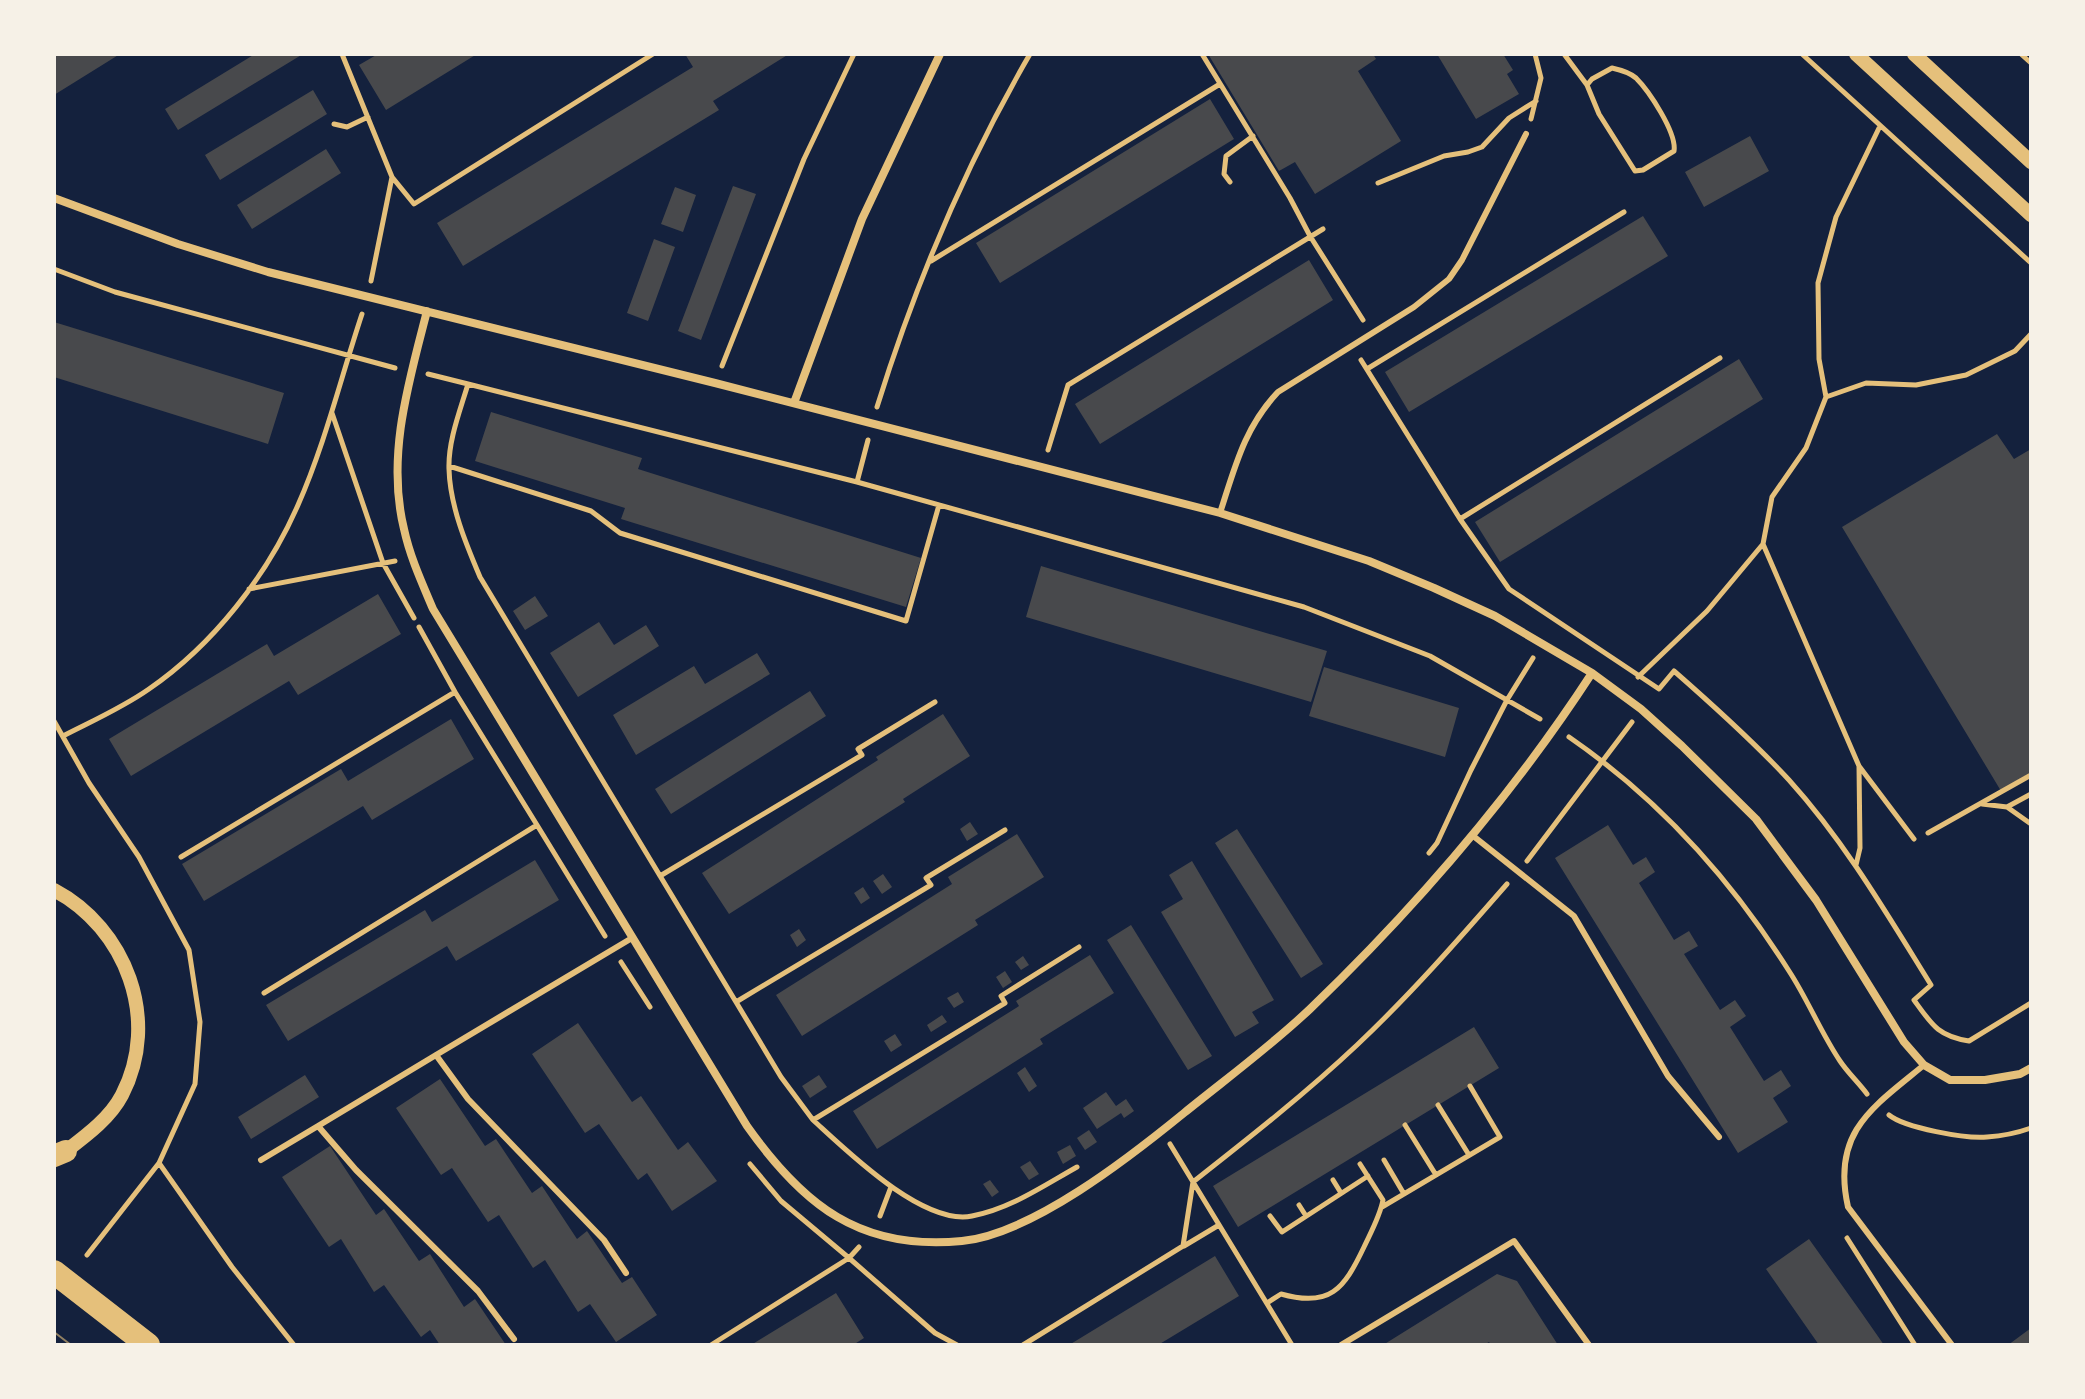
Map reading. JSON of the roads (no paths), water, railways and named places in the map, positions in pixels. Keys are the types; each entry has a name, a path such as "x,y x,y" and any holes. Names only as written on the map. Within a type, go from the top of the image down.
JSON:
{"highway":[{"path":"54,1272 148,1345"}],"street":[{"path":"794,403 862,219 940,54"},
{"path":"1856,54 2031,215"},
{"path":"1914,54 2031,162"},
{"path":"54,198 178,244 268,272 1220,513 1369,561 1434,588 1495,616 1592,673 1682,746 1756,819 1816,900 1904,1042 1924,1065 1950,1080 1985,1080 2020,1074 2031,1068"},
{"path":"427,311 398,446 398,487 411,557 433,609 747,1126 792,1183 847,1223 871,1234 908,1242 965,1241 1028,1219 1114,1169 1307,1011 1420,898 1556,728 1592,673"},
{"path":"54,890 88,914 109,936 127,969 135,992 137,1019 137,1048 121,1096 90,1132 60,1154"}],"lane":[{"path":"1220,513 1246,434 1262,408 1278,392 1432,295 1449,279 1462,260 1526,134"},
{"path":"1472,835 1574,916 1668,1076 1719,1137"},
{"path":"261,1160 632,938"},
{"path":"436,1055 468,1099 604,1240 626,1273"},
{"path":"1924,1065 1859,1122 1849,1143 1844,1190 1848,1207 1952,1345"},
{"path":"318,1126 356,1170 478,1291 514,1339"},
{"path":"1341,1345 1514,1241 1589,1345"}],"tram line":[{"path":"54,1332 71,1345"}]}
